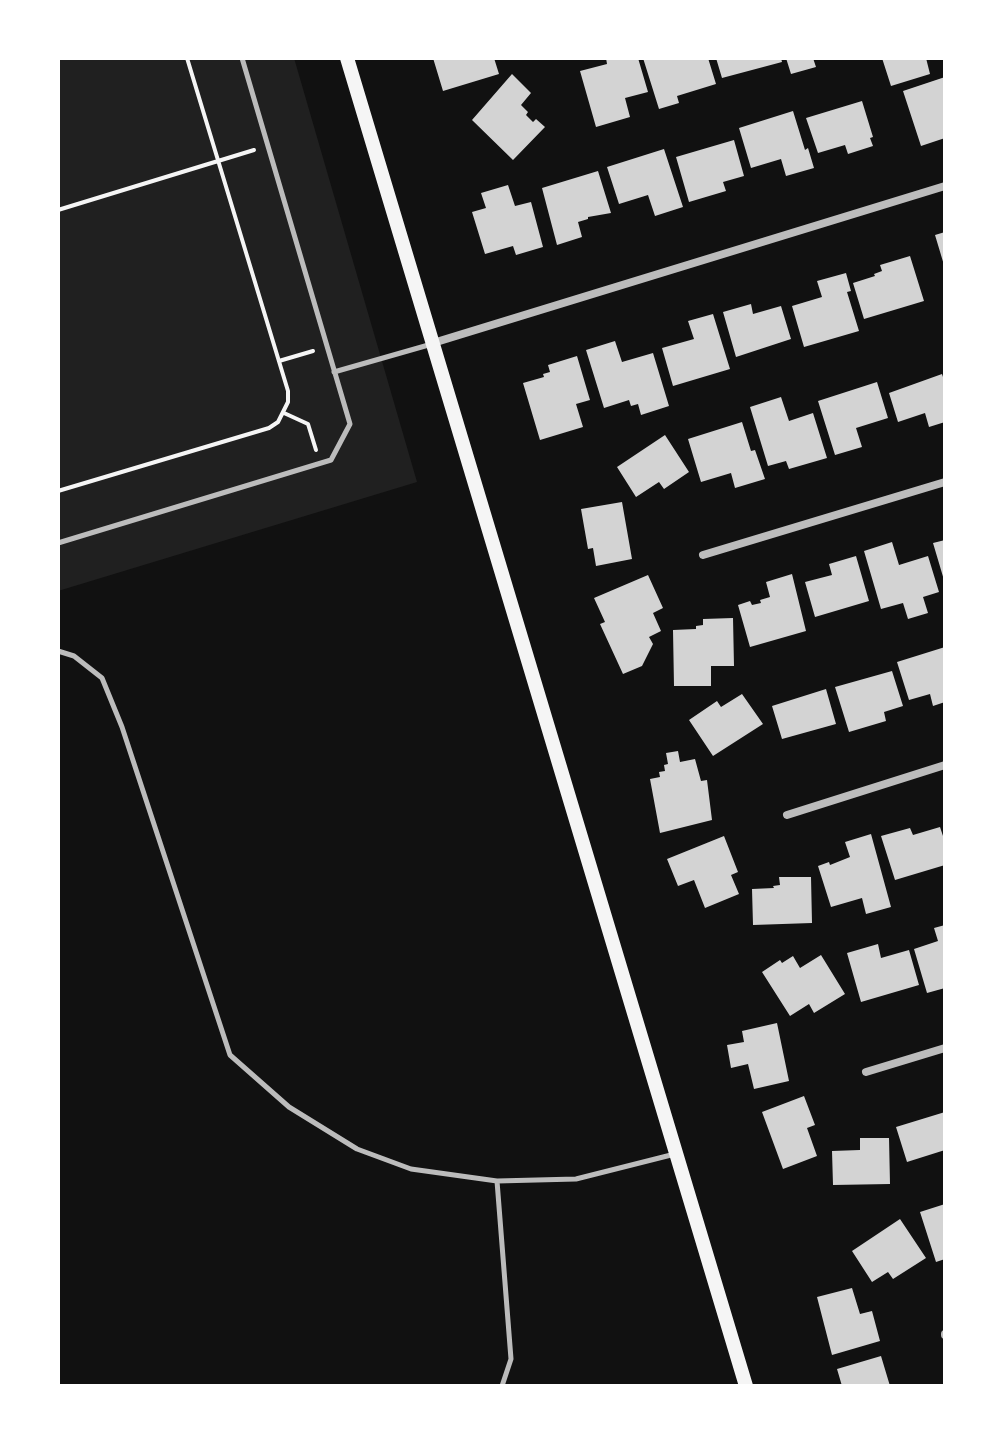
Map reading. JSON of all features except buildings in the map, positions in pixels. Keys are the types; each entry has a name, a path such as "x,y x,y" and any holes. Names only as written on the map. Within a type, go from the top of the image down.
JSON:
{"main road":[{"path":"347,58 746,1386"}],"street":[{"path":"433,343 945,186"},
{"path":"703,555 945,482"},
{"path":"787,815 945,765"},
{"path":"866,1072 945,1048"}],"lane":[{"path":"58,543 331,460 350,424 242,58"},
{"path":"334,372 433,343"},
{"path":"58,651 74,656 102,678 122,727 230,1055 289,1107 357,1149 411,1169 497,1181 576,1179 677,1154"},
{"path":"497,1181 511,1359 502,1386"}],"path":[{"path":"58,491 269,428 284,413 288,391 187,58"},
{"path":"58,210 268,146"},
{"path":"279,361 327,347"},
{"path":"284,413 308,424 320,464"}],"shaded area":[{"path":"58,58 294,58 417,482 58,591"}]}
